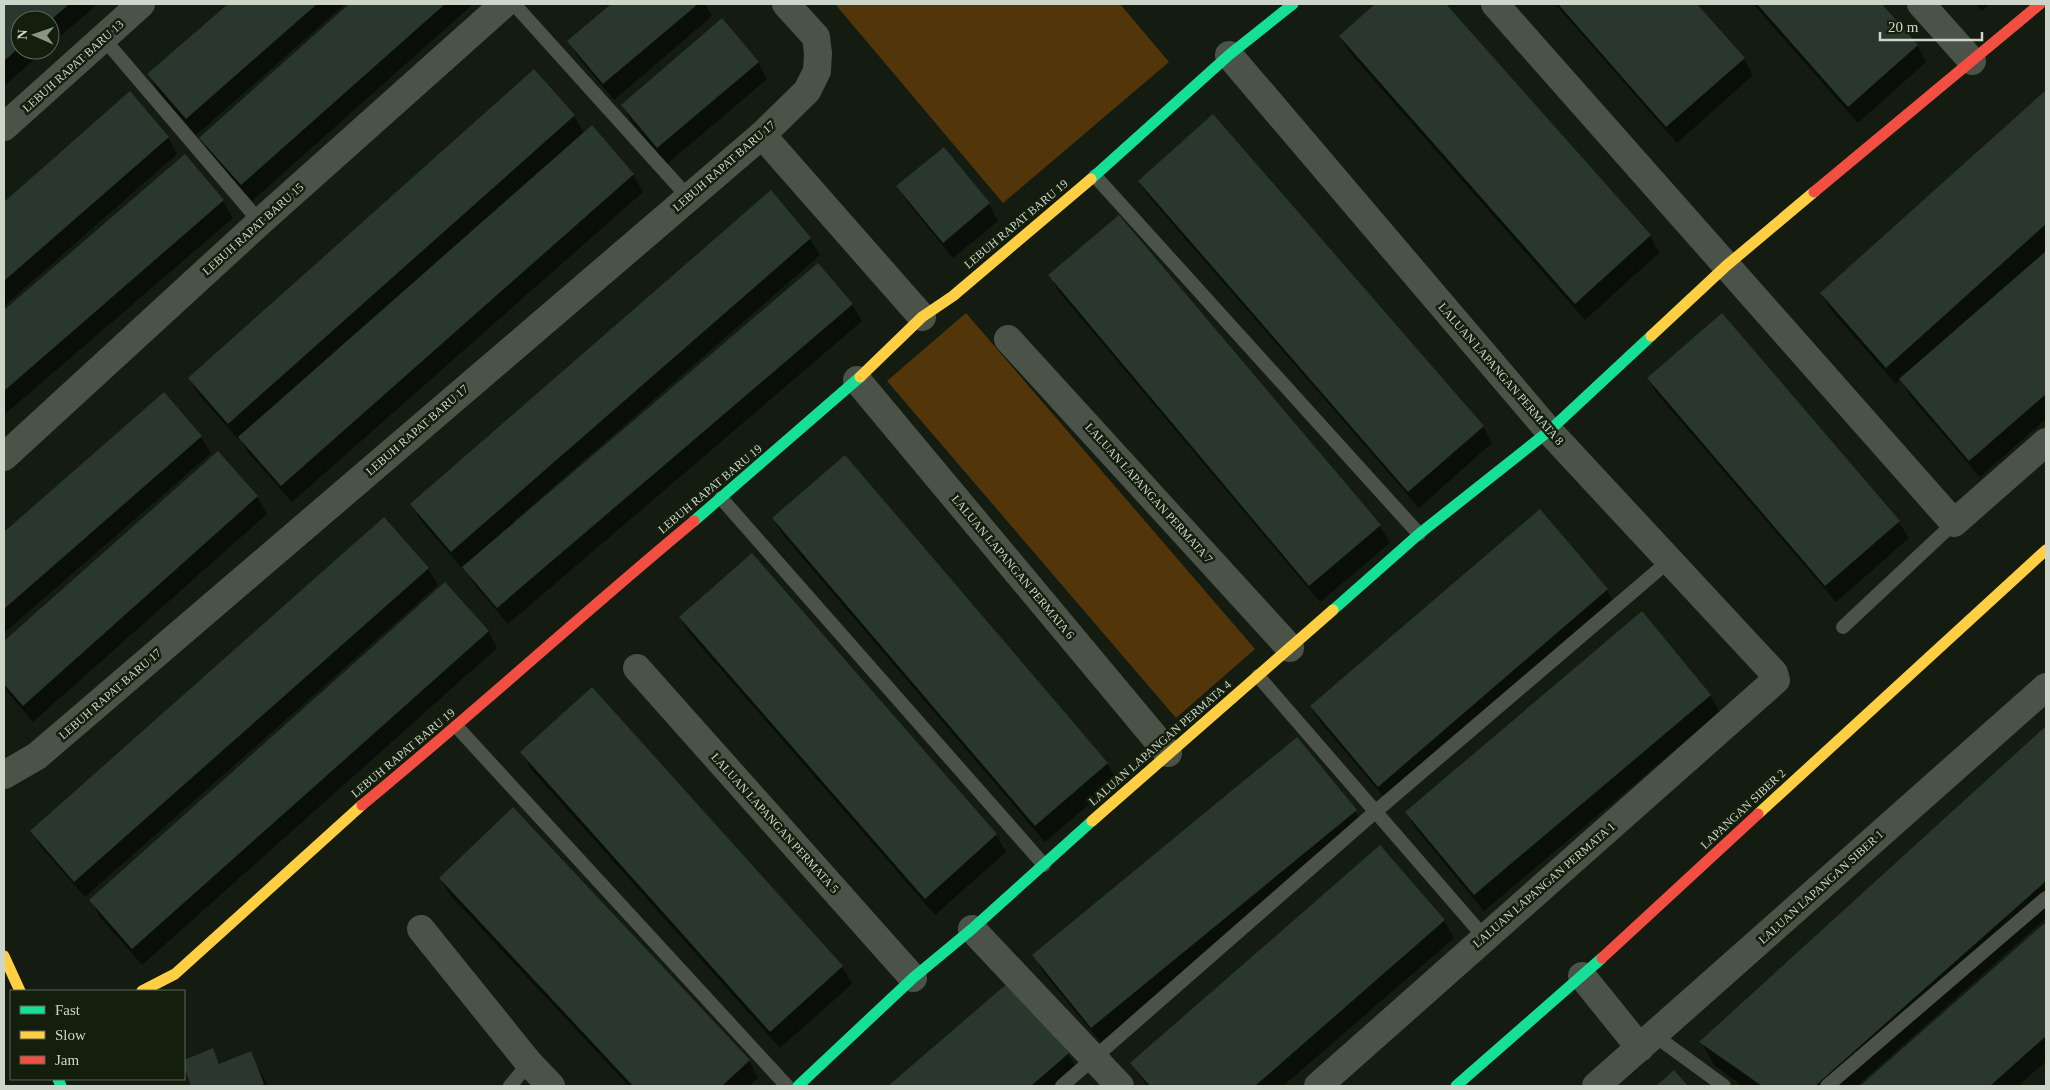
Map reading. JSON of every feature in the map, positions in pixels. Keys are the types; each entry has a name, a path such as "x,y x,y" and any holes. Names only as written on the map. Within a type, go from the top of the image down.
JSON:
{"street":[{"name":"LEBUH RAPAT BARU 13","path":"4,127 141,4"},
{"name":"LEBUH RAPAT BARU 15","path":"4,457 260,222 504,4"},
{"name":"LEBUH RAPAT BARU 17","path":"4,775 37,756 762,135 807,91 817,71 818,54 816,38 786,4"},
{"name":"LEBUH RAPAT BARU 19","path":"144,990 175,974 202,951 336,826 457,727 588,609 721,498 857,380 922,317 953,296 1095,176 1229,55 1293,4"},
{"path":"1495,4 1954,523 2046,442"},
{"path":"1921,4 1972,61"},
{"name":"LALUAN LAPANGAN PERMATA 4","path":"798,1086 913,978 972,929 1168,753 1419,534 1549,431 1726,266 2040,4"},
{"name":"LALUAN LAPANGAN PERMATA 8","path":"1229,55 1549,431 1774,673 1776,680 1771,685"},
{"path":"762,135 922,317"},
{"name":"LALUAN LAPANGAN PERMATA 7","path":"1008,338 1290,648"},
{"name":"LALUAN LAPANGAN PERMATA 6","path":"857,380 1168,753"},
{"name":"LAPANGAN SIBER 2","path":"1456,1086 1582,976 2046,550"},
{"name":"LALUAN LAPANGAN PERMATA 5","path":"637,668 913,978"},
{"name":"LALUAN LAPANGAN PERMATA 1","path":"1318,1086 1771,685"},
{"name":"LALUAN LAPANGAN SIBER 1","path":"1596,1086 2046,687"},
{"path":"972,929 1094,1056 1120,1086"},
{"path":"422,930 530,1063 551,1086"},
{"path":"4,956 20,990"},
{"path":"1582,976 1647,1041"}],"lane":[{"path":"514,4 688,197"},
{"path":"104,39 260,222"},
{"path":"1095,176 1419,534"},
{"path":"721,498 1044,865"},
{"path":"1842,627 1954,523"},
{"path":"1062,1086 1375,812 1670,560"},
{"path":"1258,676 1484,938"},
{"path":"457,727 787,1086"},
{"path":"1827,1086 2046,898"},
{"path":"1647,1041 1724,1086"},
{"path":"510,1086 530,1063"}],"shaded area":[{"path":"835,4 1120,4 1169,62 1003,203"},
{"path":"966,313 1255,649 1176,718 887,381"}],"building":[{"path":"4,4 69,4 60,12 60,10 10,10 10,56 4,61"},
{"path":"228,4 317,4 186,119 147,74"},
{"path":"349,4 445,4 241,185 199,138"},
{"path":"611,4 698,4 603,84 567,41"},
{"path":"1375,4 1446,4 1651,235 1575,304 1339,36"},
{"path":"1558,4 1697,4 1745,58 1666,127"},
{"path":"1757,4 1882,4 1918,45 1848,107"},
{"path":"722,18 759,62 657,148 621,105"},
{"path":"534,69 575,115 228,424 188,378"},
{"path":"2046,90 2046,224 1886,368 1820,293"},
{"path":"130,91 169,137 4,281 4,202"},
{"path":"1213,114 1484,426 1408,492 1138,181"},
{"path":"592,125 634,174 281,486 238,437"},
{"path":"944,147 990,203 943,243 896,186"},
{"path":"185,154 224,200 4,391 4,310"},
{"path":"771,190 811,238 451,552 410,504"},
{"path":"1119,215 1381,525 1309,586 1048,275"},
{"path":"2046,251 2046,394 1969,461 1899,379"},
{"path":"818,263 853,304 497,608 462,567"},
{"path":"1722,313 1900,521 1825,586 1647,378"},
{"path":"164,392 202,436 4,609 4,532"},
{"path":"218,451 258,496 23,706 4,684 4,641"},
{"path":"845,455 1108,763 1035,826 772,518"},
{"path":"1540,509 1608,589 1378,787 1310,706"},
{"path":"384,517 429,568 74,882 30,831"},
{"path":"752,553 997,834 925,899 679,617"},
{"path":"445,582 489,631 132,949 89,900"},
{"path":"1642,611 1711,695 1474,895 1405,812"},
{"path":"592,687 843,966 770,1032 520,752"},
{"path":"2046,726 2046,881 1815,1086 1762,1086 1699,1042"},
{"path":"1297,737 1357,810 1091,1028 1032,955"},
{"path":"513,807 750,1060 722,1086 633,1086 439,878"},
{"path":"1380,845 1445,920 1255,1086 1150,1086 1130,1063"},
{"path":"2046,922 2046,1036 1990,1086 1860,1086"},
{"path":"1009,982 1069,1053 1031,1086 888,1086"},
{"path":"213,1048 219,1064 251,1051 264,1084 258,1086 191,1086 185,1070 185,1060"},
{"path":"1674,1070 1688,1086 1656,1086"}],"traffic: fast":[{"path":"1091,179 1229,55 1293,4"},
{"path":"1333,610 1419,534 1549,431 1651,336"},
{"path":"694,521 860,377"},
{"path":"798,1086 913,978 972,929 1092,821"},
{"path":"1456,1086 1602,958"},
{"path":"58,1080 61,1086"}],"traffic: slow":[{"path":"860,377 922,317 953,296 1091,179"},
{"path":"1651,336 1726,266 1814,192"},
{"path":"1758,814 2046,550"},
{"path":"1092,821 1333,610"},
{"path":"144,990 175,974 362,805"},
{"path":"4,956 20,990"}],"traffic: jam":[{"path":"1814,192 2040,4"},
{"path":"362,805 694,521"},
{"path":"1602,958 1758,814"}]}
